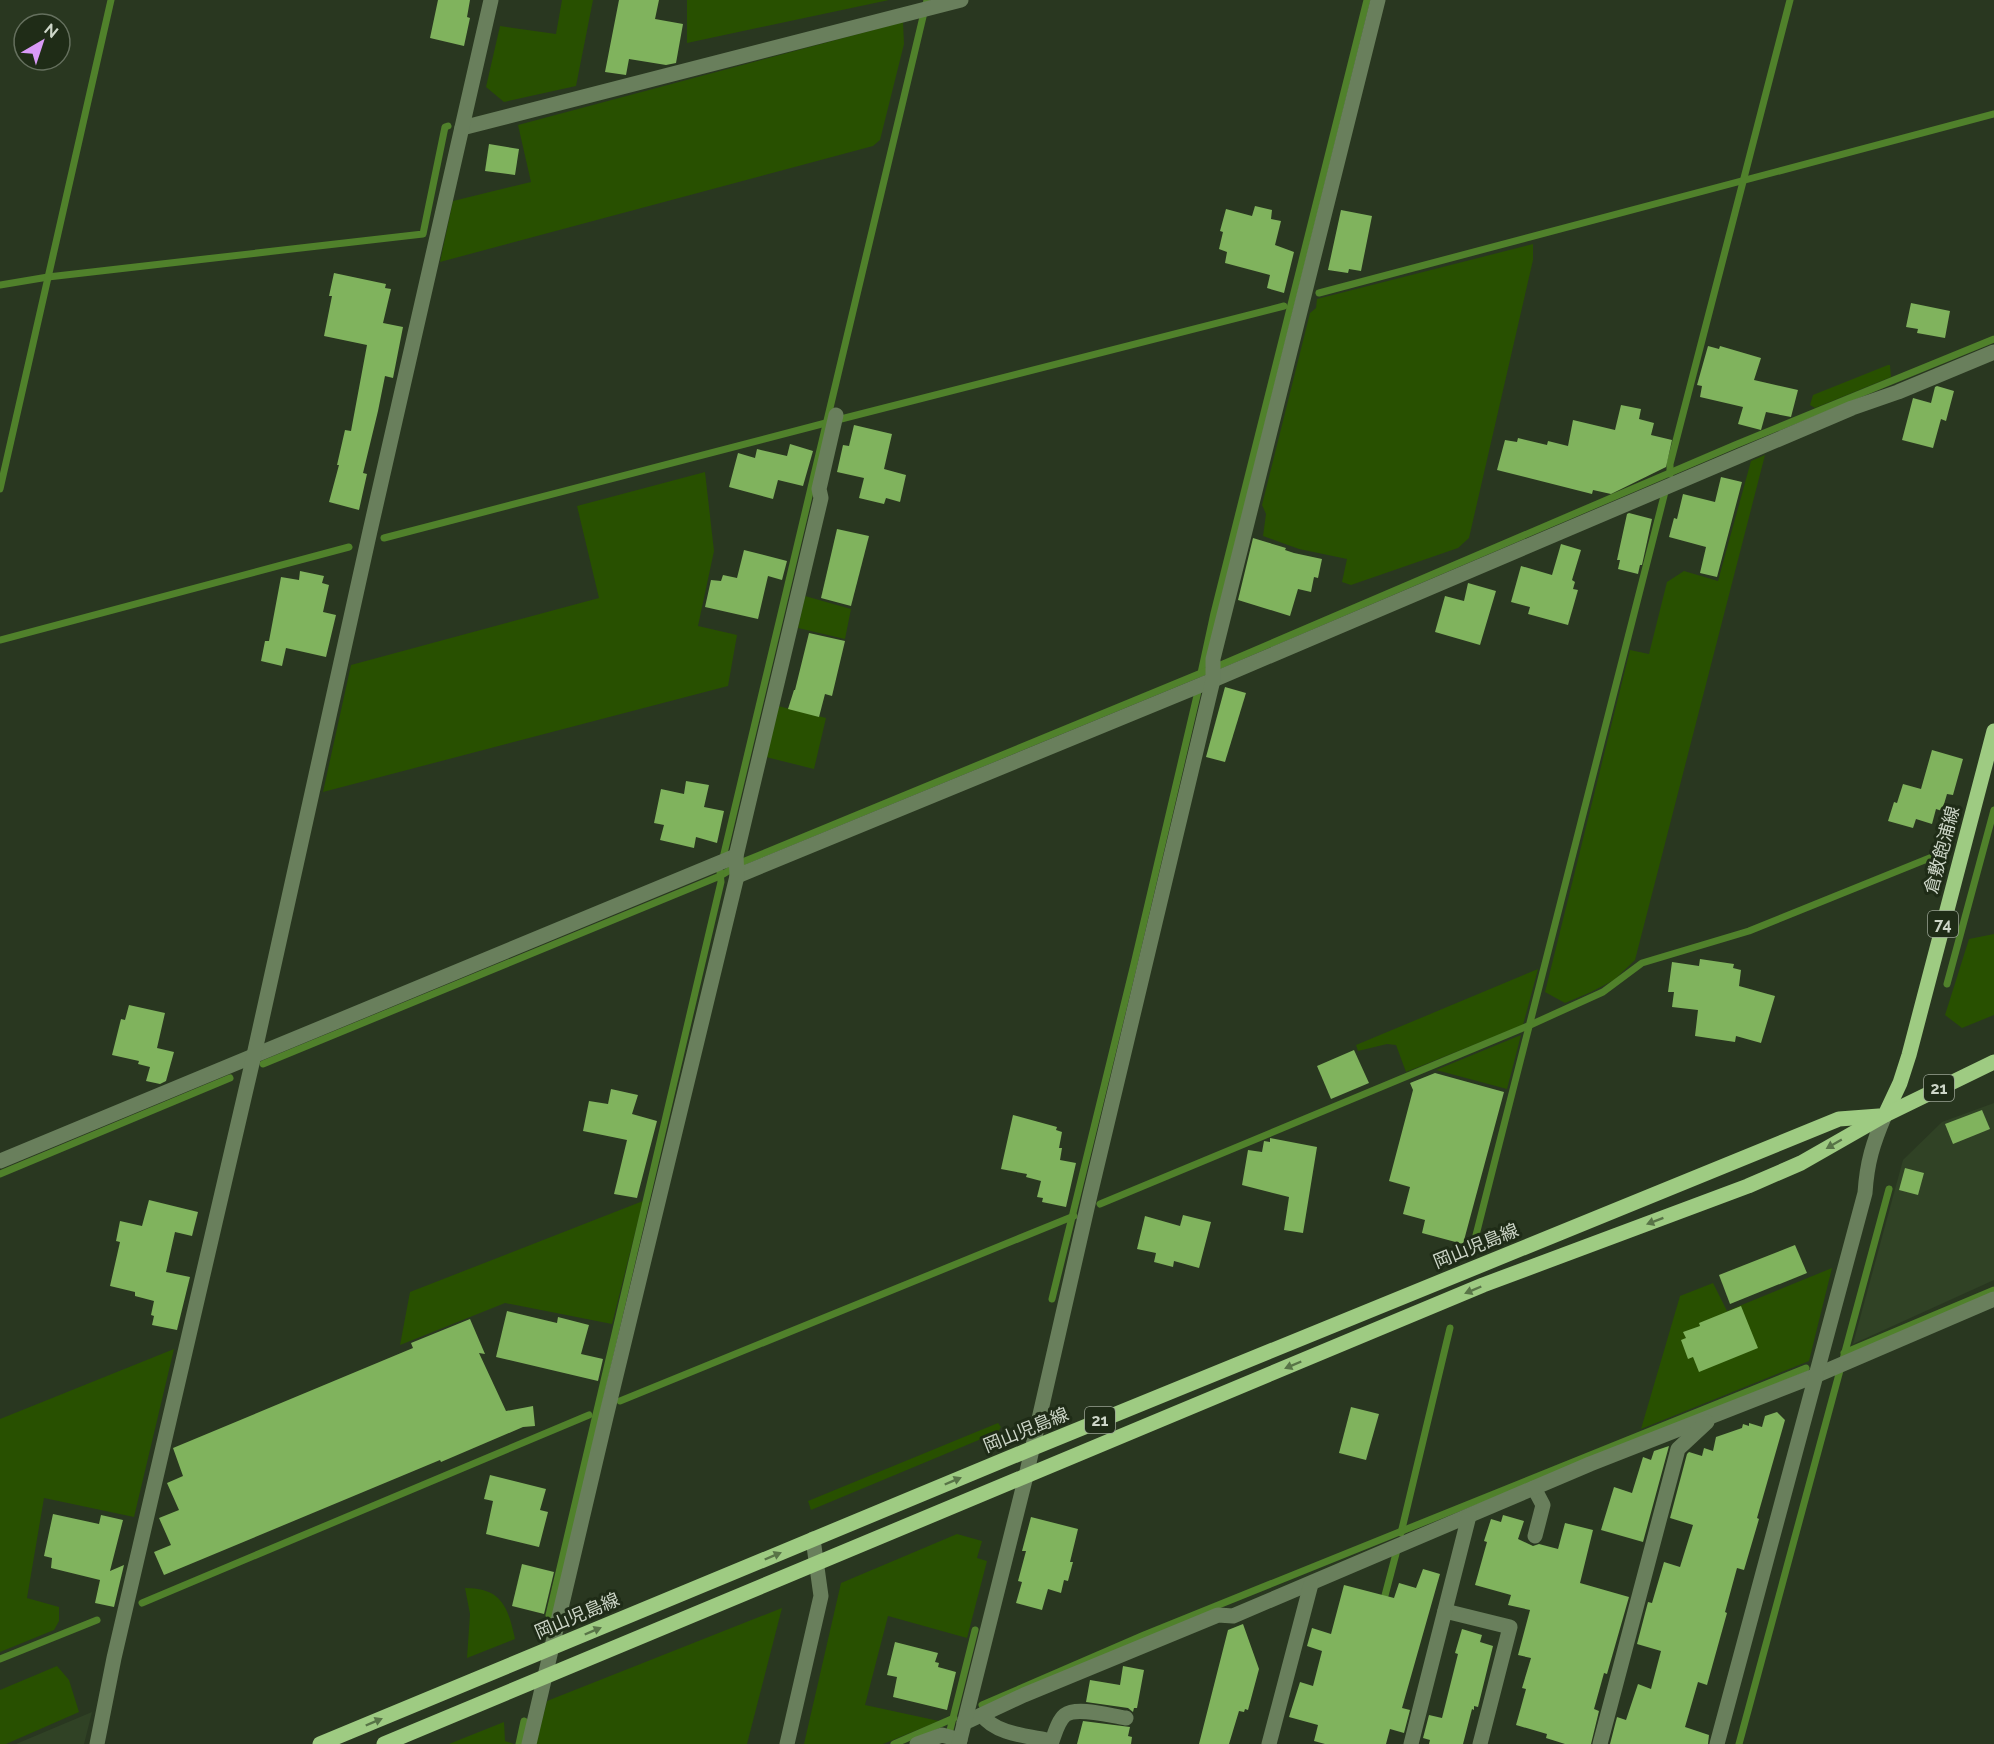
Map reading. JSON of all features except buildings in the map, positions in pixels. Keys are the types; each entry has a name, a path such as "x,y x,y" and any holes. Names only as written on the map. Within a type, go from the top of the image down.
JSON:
{"main road":[{"name":"倉敷飽浦線","path":"1885,1115 1900,1083 1909,1055 1994,731"},
{"name":"岡山児島線","path":"384,1744 1483,1285 1748,1186 1801,1163 1885,1115 1994,1062"},
{"name":"岡山児島線","path":"320,1744 1032,1448 1839,1119 1885,1115"}],"street":[{"path":"97,1744 114,1658 254,1055 491,0"},
{"path":"462,128 960,0"},
{"path":"917,1744 953,1739 964,1723 1026,1476 1208,676 1377,0"},
{"path":"0,1161 713,866 735,864 1208,676 1852,408 1898,392 1994,352"},
{"path":"530,1744 821,498 819,489 835,420"},
{"path":"1718,1744 1865,1193 1872,1144 1885,1115"},
{"path":"964,1723 1157,1640 1218,1616 1233,1616 1311,1584 1534,1488 1817,1375 1994,1299"},
{"path":"1599,1744 1678,1449 1714,1416"},
{"path":"1534,1488 1543,1505 1535,1536"},
{"path":"1411,1744 1469,1516"},
{"path":"787,1744 821,1596 813,1539"},
{"path":"1269,1744 1311,1584"},
{"path":"1445,1611 1510,1627 1480,1744"},
{"path":"982,1715 988,1723 1001,1730 1052,1742 1066,1714 1078,1711 1126,1718"}],"shaded area":[{"path":"1994,1103 1994,1280 1853,1344 1903,1160 1942,1122"},
{"path":"92,1712 84,1744 16,1744"}],"green space":[{"path":"562,0 593,0 576,86 504,102 486,87 500,26 556,34"},
{"path":"687,0 889,0 687,43"},
{"path":"903,22 904,44 880,140 873,146 440,262 453,201 531,182 518,125"},
{"path":"1533,244 1533,260 1469,538 1458,548 1351,585 1342,582 1347,559 1299,549 1263,536 1266,514 1262,505 1310,313 1316,308 1317,299"},
{"path":"1890,365 1891,377 1815,408 1810,405 1813,395"},
{"path":"1765,455 1635,960 1614,980 1565,1003 1545,992 1630,650 1649,654 1667,582 1684,571 1718,581 1751,461"},
{"path":"705,472 714,551 698,626 737,635 728,686 323,792 351,665 599,598 577,506"},
{"path":"805,596 851,609 845,639 798,628"},
{"path":"778,706 826,718 814,769 766,757"},
{"path":"1994,934 1994,1015 1962,1028 1945,1015 1969,939"},
{"path":"1538,969 1523,1025 1406,1072 1396,1045 1387,1044 1358,1051 1356,1045"},
{"path":"1521,1035 1507,1089 1436,1070"},
{"path":"643,1201 612,1324 505,1303 400,1345 410,1292"},
{"path":"1832,1268 1809,1361 1641,1429 1680,1296 1713,1283 1727,1311"},
{"path":"174,1349 134,1517 44,1498 27,1598 59,1607 59,1621 54,1630 0,1652 0,1419"},
{"path":"998,1423 1001,1427 998,1432 811,1510 808,1501"},
{"path":"957,1534 982,1541 977,1558 987,1561 967,1638 888,1616 865,1705 939,1721 883,1744 804,1744 841,1583"},
{"path":"465,1588 487,1591 501,1601 506,1608 515,1639 467,1658 470,1614"},
{"path":"782,1608 747,1744 536,1744 547,1701"},
{"path":"57,1666 69,1680 79,1712 6,1744 0,1744 0,1690"},
{"path":"504,1722 505,1741 514,1744 449,1744"}],"waterway":[{"path":"0,489 111,0"},
{"path":"722,862 927,0"},
{"path":"1201,673 1367,0"},
{"path":"1670,474 1670,464 1790,0"},
{"path":"1319,293 1994,114"},
{"path":"0,285 48,277 423,234 445,127 448,126"},
{"path":"384,538 1284,306"},
{"path":"263,1064 720,876 745,861 1223,664 1735,445 1994,339"},
{"path":"1476,1235 1666,488"},
{"path":"0,640 349,547"},
{"path":"1052,1299 1199,687"},
{"path":"1947,984 1994,810"},
{"path":"1100,1204 1528,1026 1603,992 1642,963 1749,931 1942,853"},
{"path":"549,1615 721,882 720,872"},
{"path":"0,1174 230,1078"},
{"path":"1739,1744 1889,1189"},
{"path":"620,1401 1074,1216"},
{"path":"1844,1353 1994,1290"},
{"path":"1401,1533 1450,1328"},
{"path":"982,1705 1144,1635 1806,1368"},
{"path":"142,1603 589,1415"},
{"path":"1383,1603 1398,1546"},
{"path":"0,1659 97,1620"},
{"path":"948,1738 975,1630"},
{"path":"894,1744 954,1718"},
{"path":"519,1744 524,1721"}]}
